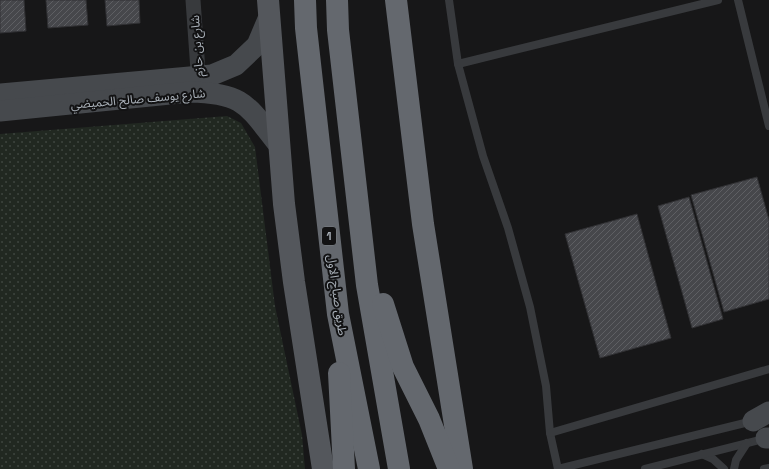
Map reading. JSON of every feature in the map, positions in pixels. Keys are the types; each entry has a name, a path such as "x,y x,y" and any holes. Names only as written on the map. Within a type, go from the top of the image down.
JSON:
{"highway":[{"path":"301,0 306,28"},
{"name":"طريق صباح الاول","path":"305,0 306,28 338,314 369,469"},
{"path":"337,0 338,30 367,285 399,469"},
{"path":"338,30 342,0"},
{"path":"396,0 423,224 462,469"},
{"path":"360,227 389,328 403,367 429,419 449,469"},
{"path":"338,314 344,469"}],"main road":[{"name":"شارع يوسف صالح الحميضي","path":"0,111 199,85 212,75 236,65 257,45 268,10"},
{"path":"268,10 278,144 294,282 323,469"},
{"name":"شارع يوسف صالح الحميضي","path":"0,94 199,85 244,103 278,144"}],"street":[{"name":"شارع بن حازم","path":"194,0 199,85"}],"lane":[{"path":"449,0 458,64 482,156 508,228 530,307 546,386 550,433 558,469 764,416"},
{"path":"458,64 718,0"},
{"path":"738,0 769,126"},
{"path":"550,433 769,369"},
{"path":"645,469 763,439"},
{"path":"734,469 736,460 763,439"},
{"path":"702,454 714,459 724,469"},
{"path":"764,469 769,468"}],"shaded area":[{"path":"227,116 241,123 255,147 275,306 302,435 305,469 0,469 0,134"}],"building":[{"path":"0,0 24,0 26,31 0,33"},
{"path":"46,0 86,0 88,25 48,28"},
{"path":"105,0 139,0 140,23 107,26"},
{"path":"757,177 769,220 769,299 724,312 691,195"},
{"path":"689,197 723,319 692,328 658,206"},
{"path":"637,214 671,338 600,358 565,234"}]}
